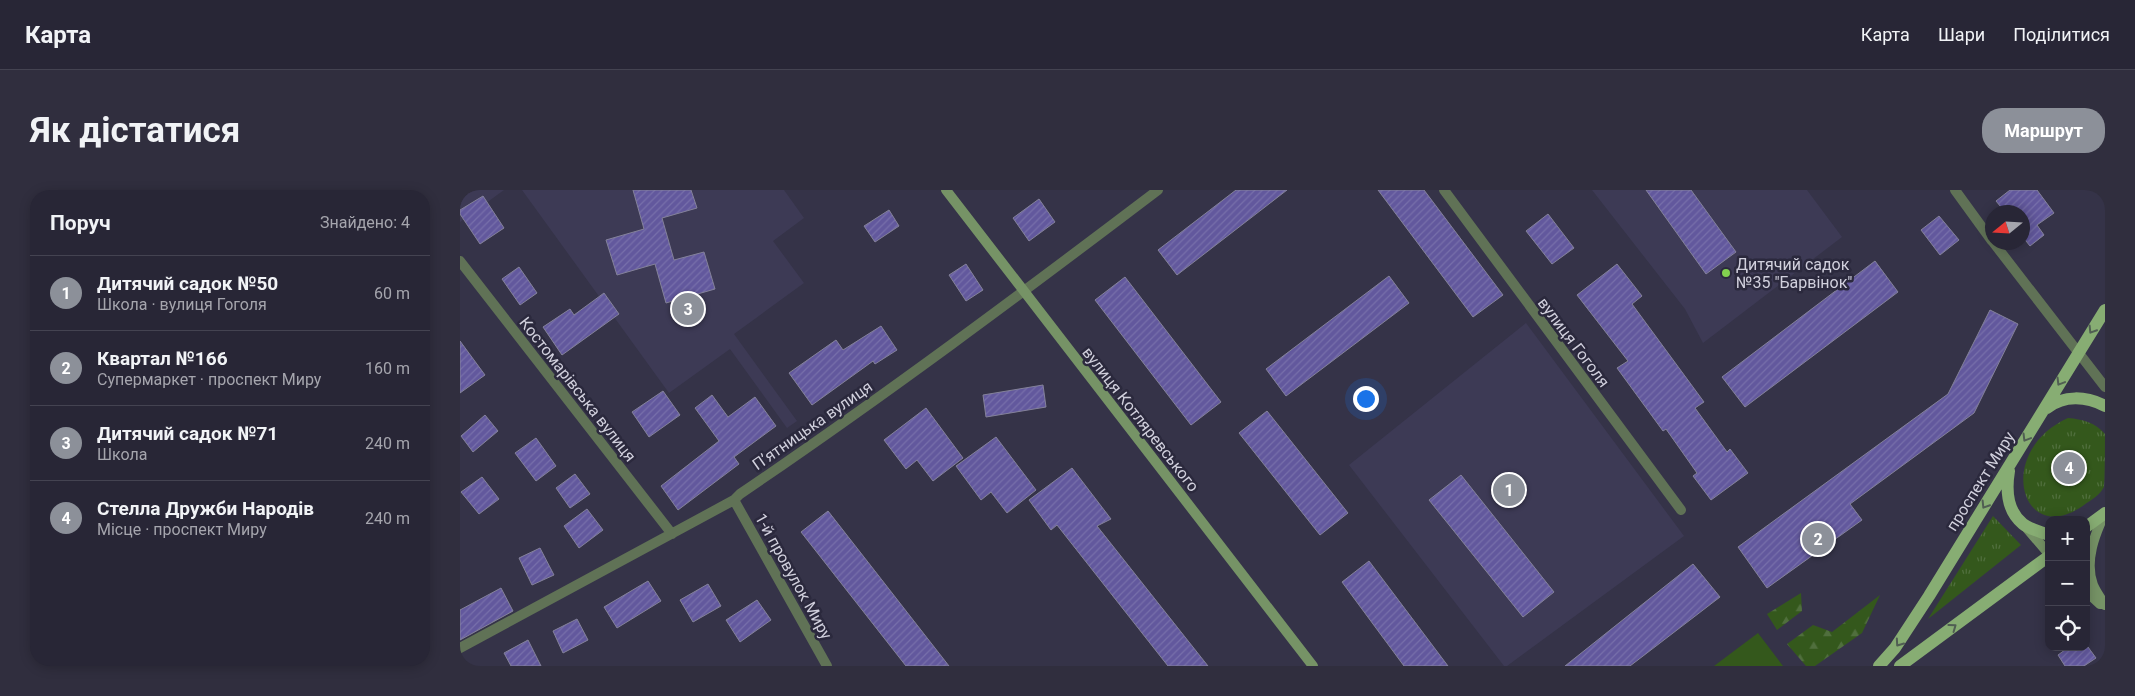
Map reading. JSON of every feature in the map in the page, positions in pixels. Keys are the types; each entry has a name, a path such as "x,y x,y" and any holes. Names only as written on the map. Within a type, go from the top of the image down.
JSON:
{"main road":[{"name":"проспект Миру","path":"1879,666 1895,648 1925,604 2105,310"},
{"path":"2041,413 2057,400 2078,398 2105,406"},
{"path":"2011,464 2006,489 2012,508 2022,524 2045,533"},
{"path":"2090,524 2105,513"},
{"path":"1900,666 2045,558"}],"street":[{"name":"вулиця Котляревського","path":"946,190 1313,666"},
{"name":"Пʼятницька вулиця","path":"460,648 734,500 740,494 852,418 1024,292 1158,190"},
{"name":"вулиця Гоголя","path":"1444,190 1681,510"},
{"path":"1955,190 1985,231"},
{"path":"1999,250 2053,321 2079,350 2105,387"},
{"name":"Костомарівська вулиця","path":"460,261 672,534"},
{"name":"1-й провулок Миру","path":"734,500 827,666"},
{"path":"2105,513 2094,535 2091,555 2093,584 2105,607"},
{"path":"2022,524 2045,550"},
{"path":"2090,594 2105,607"}],"shaded area":[{"path":"460,190 504,190 460,222"},
{"path":"522,190 784,190 804,218 773,241 804,283 734,334 797,421 787,428 730,349 669,393"},
{"name":"Дитячий садок №35 \"Барвінок\"","path":"1592,190 1807,190 1842,237 1703,343 1685,309"},
{"path":"1526,323 1684,536 1507,666 1504,666 1349,465"}],"green space":[{"path":"2068,418 2088,422 2105,434 2104,487 2098,495 2084,505 2062,516 2045,515 2032,506 2025,491 2024,472 2030,452 2045,433"},
{"path":"1993,516 2021,545 1928,619"},
{"path":"1801,593 1802,611 1777,630 1767,614"},
{"path":"1880,595 1862,633 1815,666 1806,666 1787,644 1813,625 1832,632"},
{"path":"1758,633 1783,666 1714,666"}],"building":[{"path":"633,190 691,190 697,208 662,218 674,260 704,252 715,289 666,303 655,264 617,275 606,240 644,229"},
{"path":"1236,190 1287,190 1177,275 1158,250"},
{"path":"1378,190 1424,190 1503,295 1473,317"},
{"path":"1646,190 1691,190 1736,252 1706,274"},
{"path":"2010,190 2037,190 2054,213 2037,225 2044,235 2030,246 2030,205 1999,205 1996,201"},
{"path":"483,196 504,228 480,244 460,214 460,210"},
{"path":"1039,199 1055,222 1029,241 1013,218"},
{"path":"889,210 899,226 875,242 864,226"},
{"path":"1548,214 1574,248 1552,264 1526,231"},
{"path":"1939,216 1959,240 1940,255 1921,230"},
{"path":"1875,261 1898,292 1745,407 1722,377"},
{"path":"966,264 983,290 966,301 949,275"},
{"path":"1617,264 1642,296 1632,304 1704,402 1695,408 1727,452 1730,449 1748,473 1711,500 1693,476 1697,473 1666,429 1663,431 1617,368 1628,361 1577,295"},
{"path":"519,267 537,293 520,305 502,279"},
{"path":"1389,276 1409,303 1286,396 1266,369"},
{"path":"1125,277 1221,402 1191,425 1095,300"},
{"path":"604,293 619,314 562,355 543,327 570,309 574,315"},
{"path":"1990,310 2018,324 1974,413 1850,504 1862,520 1767,588 1738,547 1948,394"},
{"path":"881,326 897,350 875,364 873,361 812,405 789,373 836,340 843,350"},
{"path":"460,341 485,375 460,393"},
{"path":"1043,385 1046,407 986,417 983,395"},
{"path":"663,391 680,415 649,437 632,412"},
{"path":"712,395 728,417 755,397 776,426 734,457 739,464 678,510 661,486 719,441 695,408"},
{"path":"926,408 963,458 933,481 917,460 906,469 884,440"},
{"path":"1267,411 1348,513 1320,535 1239,433"},
{"path":"485,415 498,431 473,452 461,436"},
{"path":"996,437 1036,490 1007,513 991,492 981,500 956,466"},
{"path":"536,438 556,466 536,481 515,453"},
{"path":"1072,468 1111,519 1097,526 1208,666 1168,666 1057,525 1051,530 1029,500"},
{"path":"575,474 590,494 570,508 556,488"},
{"path":"1461,475 1554,592 1523,617 1429,500"},
{"path":"482,477 499,499 479,514 461,492"},
{"path":"587,509 603,530 579,548 564,526"},
{"path":"828,511 949,666 906,666 801,532"},
{"path":"540,548 554,575 532,585 519,558"},
{"path":"1369,561 1448,666 1404,666 1342,582"},
{"path":"1693,564 1720,597 1630,666 1565,666"},
{"path":"648,581 661,601 617,628 604,607"},
{"path":"708,584 721,606 693,622 680,600"},
{"path":"501,588 513,611 460,640 460,610"},
{"path":"757,600 771,620 740,642 726,620"},
{"path":"577,619 588,640 563,653 553,631"},
{"path":"528,640 541,666 511,666 504,653"},
{"path":"2090,650 2096,658 2084,666 2065,666 2058,655 2064,651"}],"place":[{"name":"Дитячий садок №35 \"Барвінок\"","path":"1726,273"},
{"name":"Дитячий садок №71","path":"688,309"},
{"name":"Стелла Дружби Народiв","path":"2069,468"},
{"name":"Дитячий садок №50","path":"1509,490"},
{"name":"Квартал №166","path":"1818,539"}]}
